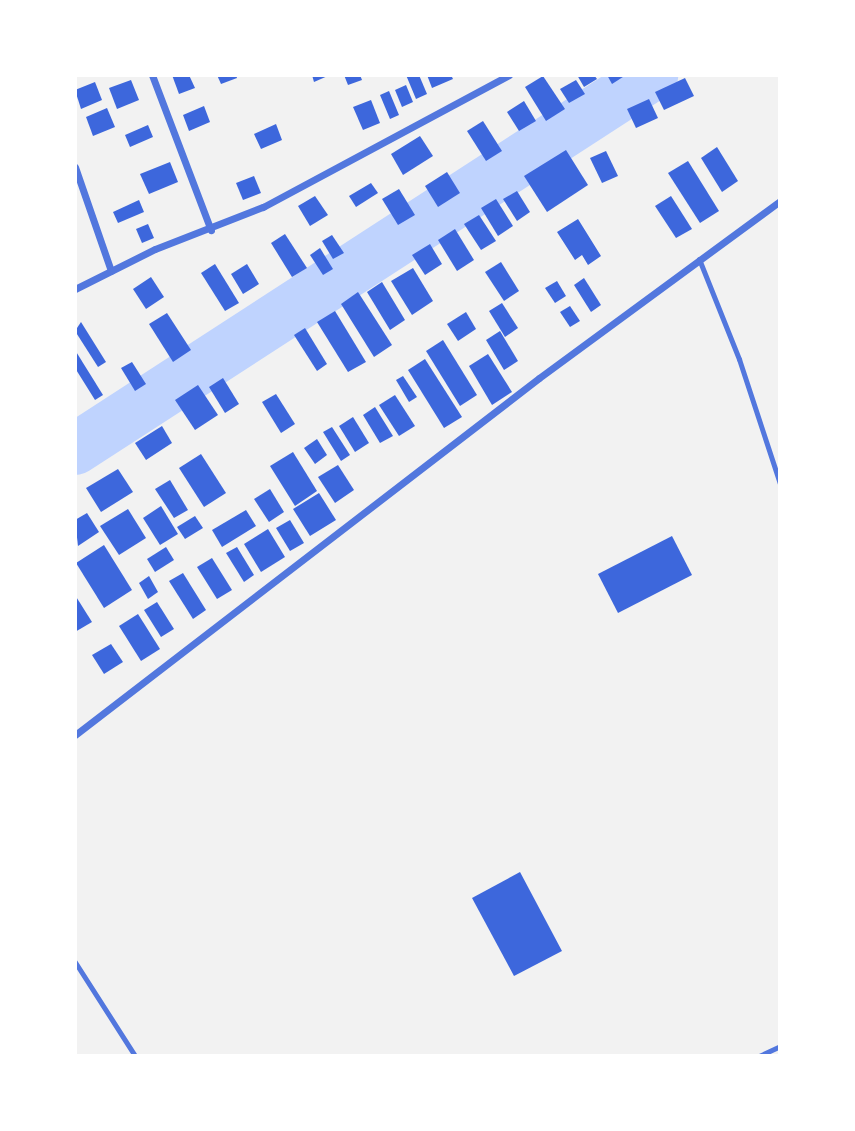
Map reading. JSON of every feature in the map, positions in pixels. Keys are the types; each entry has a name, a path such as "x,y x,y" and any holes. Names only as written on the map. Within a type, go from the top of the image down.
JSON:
{"street":[{"path":"152,75 211,230"},
{"path":"75,289 155,249 211,230 263,207 509,75"},
{"path":"75,167 111,271"},
{"path":"75,735 699,259 780,201"}],"lane":[{"path":"699,259 739,359 780,484"},
{"path":"75,961 135,1056"},
{"path":"759,1056 780,1046"}],"building":[{"path":"172,75 189,75 195,88 179,94"},
{"path":"217,75 236,75 237,78 221,84"},
{"path":"312,75 330,75 314,82"},
{"path":"344,75 360,75 362,80 348,85"},
{"path":"406,75 419,75 427,94 416,99"},
{"path":"427,75 451,75 453,79 432,88"},
{"path":"577,75 594,75 597,79 584,87"},
{"path":"607,75 626,75 612,84"},
{"path":"543,76 565,109 546,121 525,87"},
{"path":"685,78 694,96 664,110 655,92"},
{"path":"131,80 139,100 117,109 109,88"},
{"path":"576,80 585,94 569,103 560,89"},
{"path":"95,82 102,100 81,109 75,90"},
{"path":"406,85 413,102 402,107 395,90"},
{"path":"389,91 399,115 390,119 380,95"},
{"path":"649,99 658,118 636,128 627,109"},
{"path":"371,100 380,123 363,130 353,107"},
{"path":"524,101 536,121 519,131 507,112"},
{"path":"204,106 210,122 189,131 183,115"},
{"path":"107,108 115,127 93,136 86,117"},
{"path":"483,121 502,151 486,161 467,131"},
{"path":"276,124 282,140 261,149 254,134"},
{"path":"148,125 153,137 130,147 125,135"},
{"path":"420,136 433,156 403,175 391,154"},
{"path":"717,147 738,181 722,192 701,158"},
{"path":"566,150 588,185 547,212 524,176"},
{"path":"606,151 618,176 602,183 590,158"},
{"path":"688,161 719,211 700,223 668,173"},
{"path":"170,162 178,182 149,194 140,174"},
{"path":"447,172 460,193 438,207 425,186"},
{"path":"254,176 261,193 243,200 236,183"},
{"path":"371,183 378,193 356,207 349,196"},
{"path":"399,189 415,215 398,225 382,199"},
{"path":"517,191 530,212 517,221 503,199"},
{"path":"315,196 328,215 310,226 298,206"},
{"path":"671,196 692,229 676,238 655,206"},
{"path":"496,199 513,226 498,236 481,208"},
{"path":"139,200 144,212 118,223 113,212"},
{"path":"479,215 496,241 481,250 464,224"},
{"path":"578,219 601,256 588,265 582,255 575,260 557,232"},
{"path":"148,224 154,238 142,243 136,229"},
{"path":"455,229 474,260 457,271 438,240"},
{"path":"285,234 307,268 292,277 271,243"},
{"path":"332,235 344,253 333,259 322,241"},
{"path":"430,244 442,264 425,275 412,255"},
{"path":"320,248 333,269 323,275 310,255"},
{"path":"501,262 519,291 504,301 485,272"},
{"path":"215,264 239,303 225,311 201,273"},
{"path":"247,264 259,284 243,294 231,274"},
{"path":"413,268 433,301 412,315 391,281"},
{"path":"151,277 164,297 146,309 133,289"},
{"path":"584,278 601,305 591,312 574,285"},
{"path":"557,281 566,296 555,303 545,288"},
{"path":"382,282 405,320 390,330 367,292"},
{"path":"358,292 392,345 374,357 341,304"},
{"path":"502,303 518,328 505,337 489,311"},
{"path":"570,306 580,321 570,327 560,312"},
{"path":"335,311 366,362 348,372 317,322"},
{"path":"466,312 476,329 458,341 447,324"},
{"path":"167,313 191,350 173,362 149,324"},
{"path":"81,322 106,362 98,367 75,331"},
{"path":"305,328 327,364 317,371 294,335"},
{"path":"500,331 518,361 504,370 486,340"},
{"path":"443,340 477,395 460,406 426,351"},
{"path":"75,350 103,395 95,400 75,368"},
{"path":"488,354 512,392 492,405 469,366"},
{"path":"425,359 462,417 444,428 408,370"},
{"path":"132,362 146,384 135,391 121,368"},
{"path":"403,376 417,397 409,402 396,380"},
{"path":"223,378 239,404 225,413 209,387"},
{"path":"198,385 218,415 195,430 175,400"},
{"path":"276,394 295,424 281,433 262,402"},
{"path":"395,395 415,426 399,436 379,405"},
{"path":"375,407 393,436 380,443 363,415"},
{"path":"353,417 369,443 355,452 339,426"},
{"path":"162,426 172,443 146,460 135,443"},
{"path":"332,427 350,455 341,461 323,432"},
{"path":"317,439 327,455 315,464 304,448"},
{"path":"293,452 317,491 295,506 270,466"},
{"path":"201,454 226,493 204,507 179,468"},
{"path":"338,465 354,490 335,503 318,477"},
{"path":"118,469 133,492 101,512 86,488"},
{"path":"170,480 188,510 174,518 155,489"},
{"path":"270,489 284,512 269,522 254,499"},
{"path":"319,493 336,520 310,536 293,509"},
{"path":"161,506 178,534 160,545 143,518"},
{"path":"128,509 146,538 119,555 100,526"},
{"path":"246,510 256,526 222,547 212,530"},
{"path":"87,513 99,532 78,546 75,520"},
{"path":"195,516 203,528 185,539 177,527"},
{"path":"290,520 304,543 290,551 276,528"},
{"path":"268,529 285,557 261,572 244,544"},
{"path":"672,536 692,575 618,613 598,574"},
{"path":"104,545 132,590 104,608 76,563"},
{"path":"166,547 174,560 155,572 147,559"},
{"path":"237,547 254,575 244,582 226,553"},
{"path":"212,558 232,590 217,599 197,567"},
{"path":"183,573 206,610 193,619 169,581"},
{"path":"149,576 158,592 148,599 139,583"},
{"path":"75,595 92,622 75,632"},
{"path":"157,602 174,629 161,637 144,610"},
{"path":"138,614 160,649 141,661 119,626"},
{"path":"111,644 123,662 104,674 92,655"},
{"path":"520,872 562,951 514,976 472,898"}],"waterway":[{"path":"75,449 652,75"}]}
